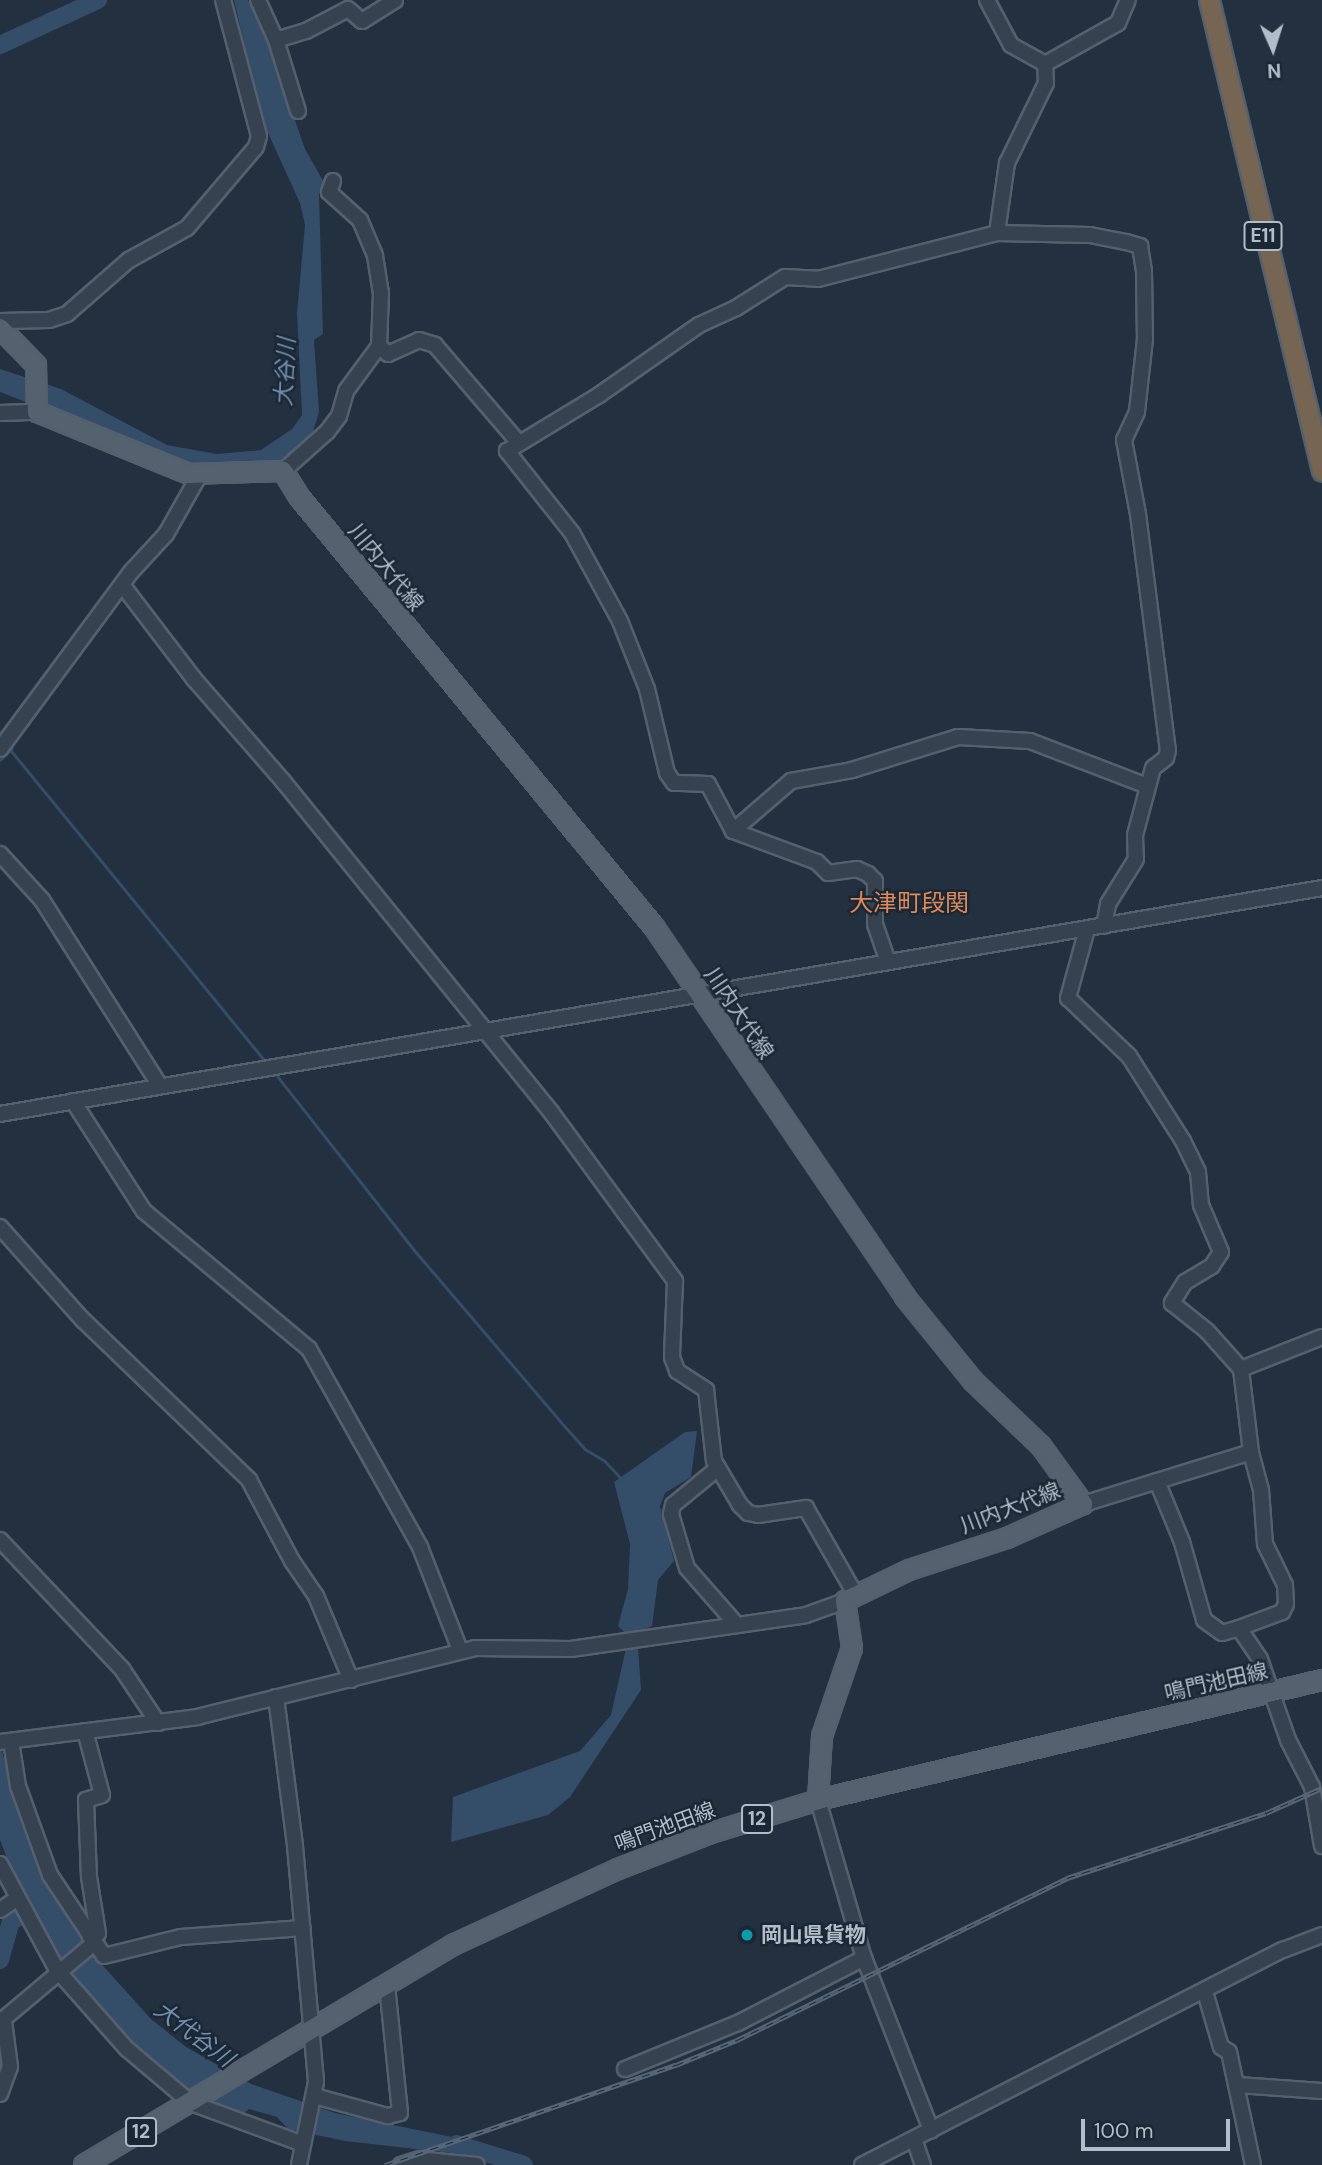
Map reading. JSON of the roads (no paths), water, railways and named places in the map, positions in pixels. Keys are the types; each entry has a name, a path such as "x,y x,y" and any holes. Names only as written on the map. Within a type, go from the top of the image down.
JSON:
{"highway":[{"name":"E11","path":"1209,0 1322,471"}],"main road":[{"path":"0,328 36,365 36,409 164,466 200,474 289,467"},
{"name":"川内大代線","path":"289,467 300,498 653,928 905,1297 973,1381 1041,1446 1083,1504 850,1597"},
{"path":"818,1800 822,1736 852,1648 850,1597"},
{"name":"鳴門池田線","path":"84,2165 455,1944 618,1869 711,1833 818,1800 1322,1680"}],"street":[{"path":"0,321 49,320 67,314 129,260 187,228 256,147 259,136 223,0"},
{"path":"258,0 276,40 298,111"},
{"path":"276,40 306,31 348,9 362,21 395,0"},
{"path":"987,0 1011,45 1045,65"},
{"path":"1045,65 1118,23 1128,0"},
{"path":"997,233 1007,163 1046,83 1045,65"},
{"path":"289,467 339,416 346,391 379,346 381,292 371,242 360,220 335,202 329,192 333,181"},
{"path":"887,962 875,924 875,881 868,874 857,869 828,873 817,862 733,831 708,784 683,786 667,773 647,689 620,621 572,533 507,451 599,395 699,324 736,308 785,277 818,279 997,233 1090,236 1140,246 1144,339 1137,412 1124,440 1138,514 1168,750 1166,758 1153,768 1135,835 1136,859 1108,904 1104,926"},
{"path":"379,346 388,354 419,340 435,345 518,442"},
{"path":"0,413 36,409"},
{"path":"0,749 122,586 166,534 200,474"},
{"path":"122,586 194,679 278,776 551,1112 675,1281 672,1357 677,1370 706,1390 711,1447 718,1468 747,1513 786,1508 810,1512 850,1597 806,1615 571,1649 460,1650 351,1679 158,1723 4,1741 50,1875 92,1942 104,1956 181,1937 303,1928"},
{"path":"733,831 791,781 852,770 958,737 1030,741 1147,786"},
{"path":"0,854 42,900 160,1086"},
{"path":"0,1114 1322,888"},
{"path":"1087,929 1068,998 1129,1056 1184,1142 1198,1172 1203,1212 1221,1252 1212,1265 1185,1282 1172,1303 1207,1331 1241,1369 1251,1452 1261,1490 1265,1544 1286,1585 1286,1604 1282,1612 1222,1633 1204,1620 1182,1542 1157,1481"},
{"path":"73,1101 144,1211 299,1340 350,1415 420,1547 460,1650"},
{"path":"0,1227 83,1320 249,1480 292,1561 316,1596 351,1679"},
{"path":"1241,1369 1322,1337"},
{"path":"1083,1504 1251,1452"},
{"path":"718,1468 673,1505 671,1514 687,1568 736,1624"},
{"path":"0,1540 122,1669 158,1723"},
{"path":"1239,1628 1260,1660 1312,1787 1322,1846"},
{"path":"276,1697 303,1928 316,2098 299,2165"},
{"path":"0,2094 10,2067 2,2022 92,1942 98,1933 89,1877 86,1800 102,1795 85,1731"},
{"path":"818,1800 864,1958 932,2130"},
{"path":"0,1864 21,1909 59,1969 127,2049 194,2101 303,2143"},
{"path":"0,1909 21,1909"},
{"path":"862,2165 1300,1942 1322,1936"},
{"path":"625,2068 738,2024 864,1958"},
{"path":"316,2098 388,2116 400,2113 387,1984"},
{"path":"1205,1992 1238,2085 1254,2165"},
{"path":"1238,2085 1322,2091"},
{"path":"914,2139 923,2165"},
{"path":"401,2165 428,2162 477,2165"}],"water":[{"path":"234,0 248,0 269,45 305,149 326,186 319,194 323,334 314,340 319,412 313,432 292,458 277,464 196,468 0,392 0,369 61,389 167,445 217,454 261,450 292,429 302,415 297,313 305,225 300,203 262,120"},
{"path":"697,1431 691,1477 665,1493 660,1506 674,1561 658,1580 652,1626 637,1633 641,1690 570,1797 548,1815 451,1842 453,1797 580,1751 611,1715 626,1648 627,1635 618,1626 628,1589 630,1544 614,1482 685,1432"},
{"path":"0,1744 22,1821 55,1894 96,1958 151,2019 186,2047 251,2084 335,2113 481,2143 477,2156 345,2141 288,2129 277,2117 249,2109 243,2114 193,2095 146,2061 68,1977 19,1889 0,1840"}],"waterway":[{"path":"0,45 98,0"},
{"path":"9,748 266,1062"},
{"path":"0,760 11,749"},
{"path":"275,1073 416,1252 561,1422 585,1449 605,1461 622,1479"},
{"path":"0,1960 11,1921 42,1905"},
{"name":"大代谷川","path":"457,2144 524,2165"}],"railway":[{"path":"385,2165 676,2065 737,2040 1067,1878 1266,1813 1322,1788"}],"place":[{"name":"岡山県貨物","path":"747,1935"}],"district":[{"name":"大津町段関","path":"909,903"}],"water label":[{"name":"大谷川","path":"285,372"}]}
